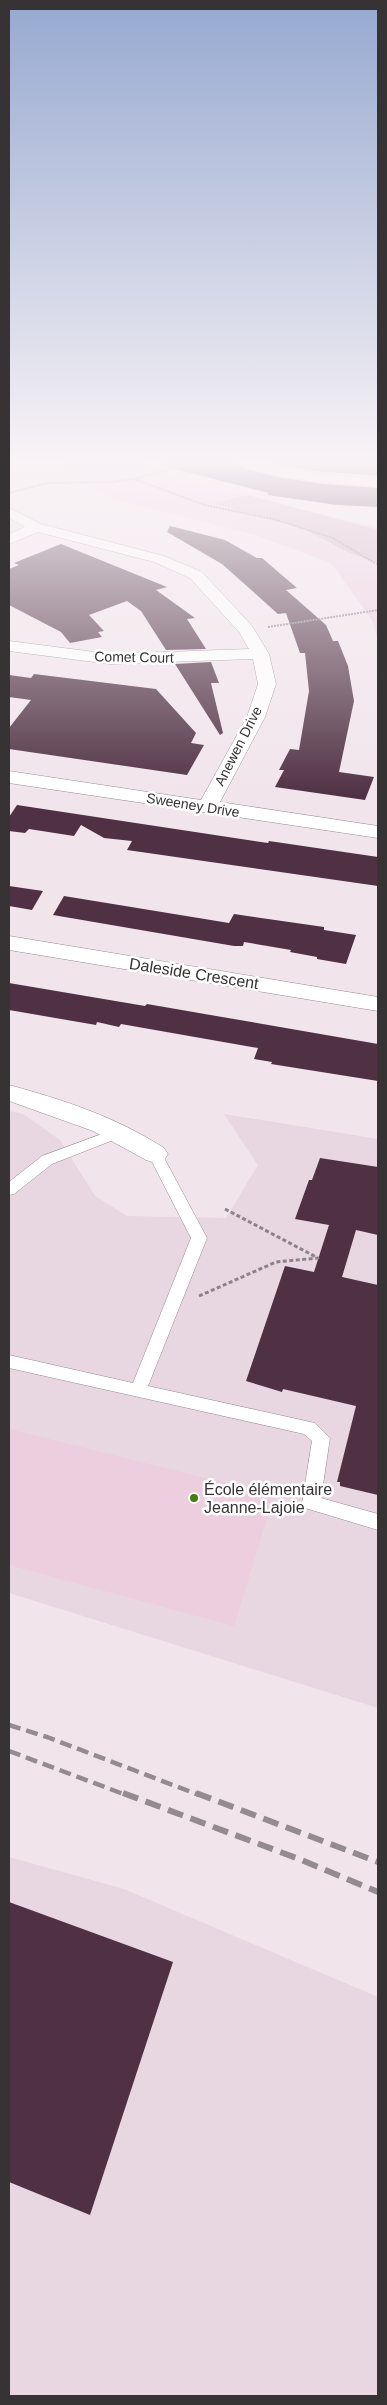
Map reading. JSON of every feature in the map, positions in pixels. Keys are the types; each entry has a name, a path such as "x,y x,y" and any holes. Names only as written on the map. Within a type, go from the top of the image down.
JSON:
{"street":[{"name":"Anewen Drive","path":"186,571 196,576 246,630 260,654 267,684 256,717 207,808"},
{"name":"Comet Court","path":"9,646 110,659 260,654"},
{"name":"Sweeney Drive","path":"9,777 378,832"},
{"name":"Daleside Crescent","path":"9,943 378,1004"},
{"path":"9,1092 70,1110 121,1132 155,1154"}],"lane":[{"path":"9,1190 47,1160 121,1132"},
{"path":"138,1391 199,1238 155,1154"},
{"path":"9,1362 309,1428 321,1438 311,1503 378,1522"}],"path":[{"path":"246,630 378,610"},
{"path":"196,1297 276,1262 318,1258 225,1209"}],"shaded area":[{"path":"337,571 378,571 378,640 372,620"},
{"name":"École élémentaire Jeanne-Lajoie","path":"9,1111 23,1114 60,1140 95,1196 127,1216 226,1218 258,1165 224,1114 378,1139 378,1708 9,1593"},
{"path":"9,1429 274,1495 234,1626 9,1565"},
{"path":"9,1857 124,1889 378,1997 378,2396 9,2396"}],"building":[{"path":"9,571 128,571 167,587 156,590 195,618 187,619 206,649 166,650 141,611 127,601 89,615 104,631 98,632 102,637 70,643 61,632 9,605"},
{"path":"230,571 277,571 297,588 286,590 326,625 333,641 338,641 348,666 354,701 339,772 374,777 365,800 275,787 284,770 279,770 290,749 299,750 309,691 305,653 300,653 286,613 278,614"},
{"path":"211,662 219,683 211,683 223,733 220,735 175,664"},
{"path":"34,674 156,689 196,733 191,743 204,745 187,775 9,749 9,728 31,700 9,697 9,675 31,678"},
{"path":"17,805 268,843 269,841 378,857 378,886 127,850 132,841 104,838 81,825 74,836 29,829 25,833 9,831 9,817"},
{"path":"9,886 43,891 32,910 9,906"},
{"path":"64,896 229,923 234,914 324,927 324,930 356,935 346,964 317,959 317,957 290,952 291,950 244,942 243,946 234,946 53,915"},
{"path":"9,983 145,1006 147,1004 378,1044 378,1081 271,1064 272,1062 254,1059 258,1048 121,1024 119,1027 97,1022 96,1025 9,1010"},
{"path":"320,1158 378,1167 378,1235 356,1230 342,1277 378,1285 378,1495 340,1486 340,1482 337,1482 356,1406 283,1389 282,1392 246,1381 285,1266 314,1272 329,1225 295,1219 309,1180 312,1180"},
{"path":"9,1902 173,1962 90,2215 9,2182"}],"railway":[{"path":"9,1725 47,1737 199,1795"},
{"path":"9,1751 126,1795"},
{"path":"123,1793 299,1859 378,1892"},
{"path":"196,1793 378,1862"}],"place":[{"name":"École élémentaire Jeanne-Lajoie","path":"194,1498"}]}
